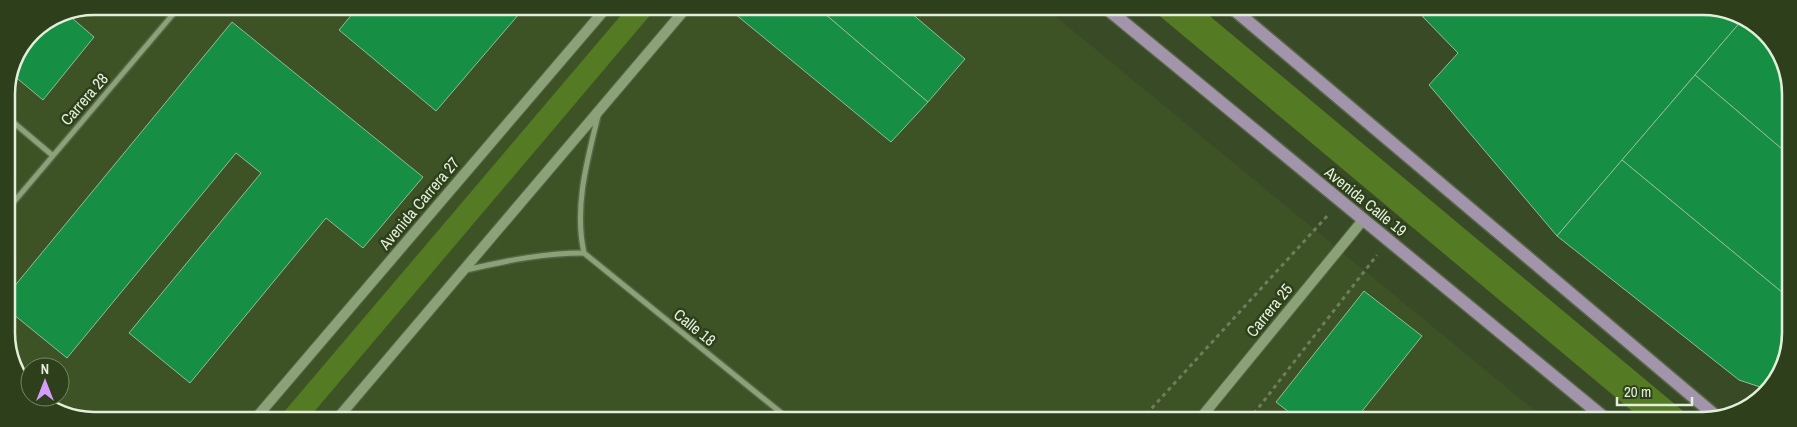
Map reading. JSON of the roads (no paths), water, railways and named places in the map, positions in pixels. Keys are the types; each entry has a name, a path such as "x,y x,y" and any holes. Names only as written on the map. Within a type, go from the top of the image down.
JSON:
{"main road":[{"name":"Avenida Carrera 27","path":"261,412 600,15"},
{"path":"343,412 680,15"},
{"name":"Avenida Calle 19","path":"1115,15 1597,412"},
{"path":"1239,15 1710,412"},
{"name":"Carrera 25","path":"1207,410 1363,220"}],"street":[{"name":"Carrera 28","path":"15,200 172,15"},
{"path":"463,270 532,256 557,253 584,253 580,236 581,200 586,166 599,110"},
{"path":"15,125 52,155"},
{"name":"Calle 18","path":"584,253 780,412"}]}
